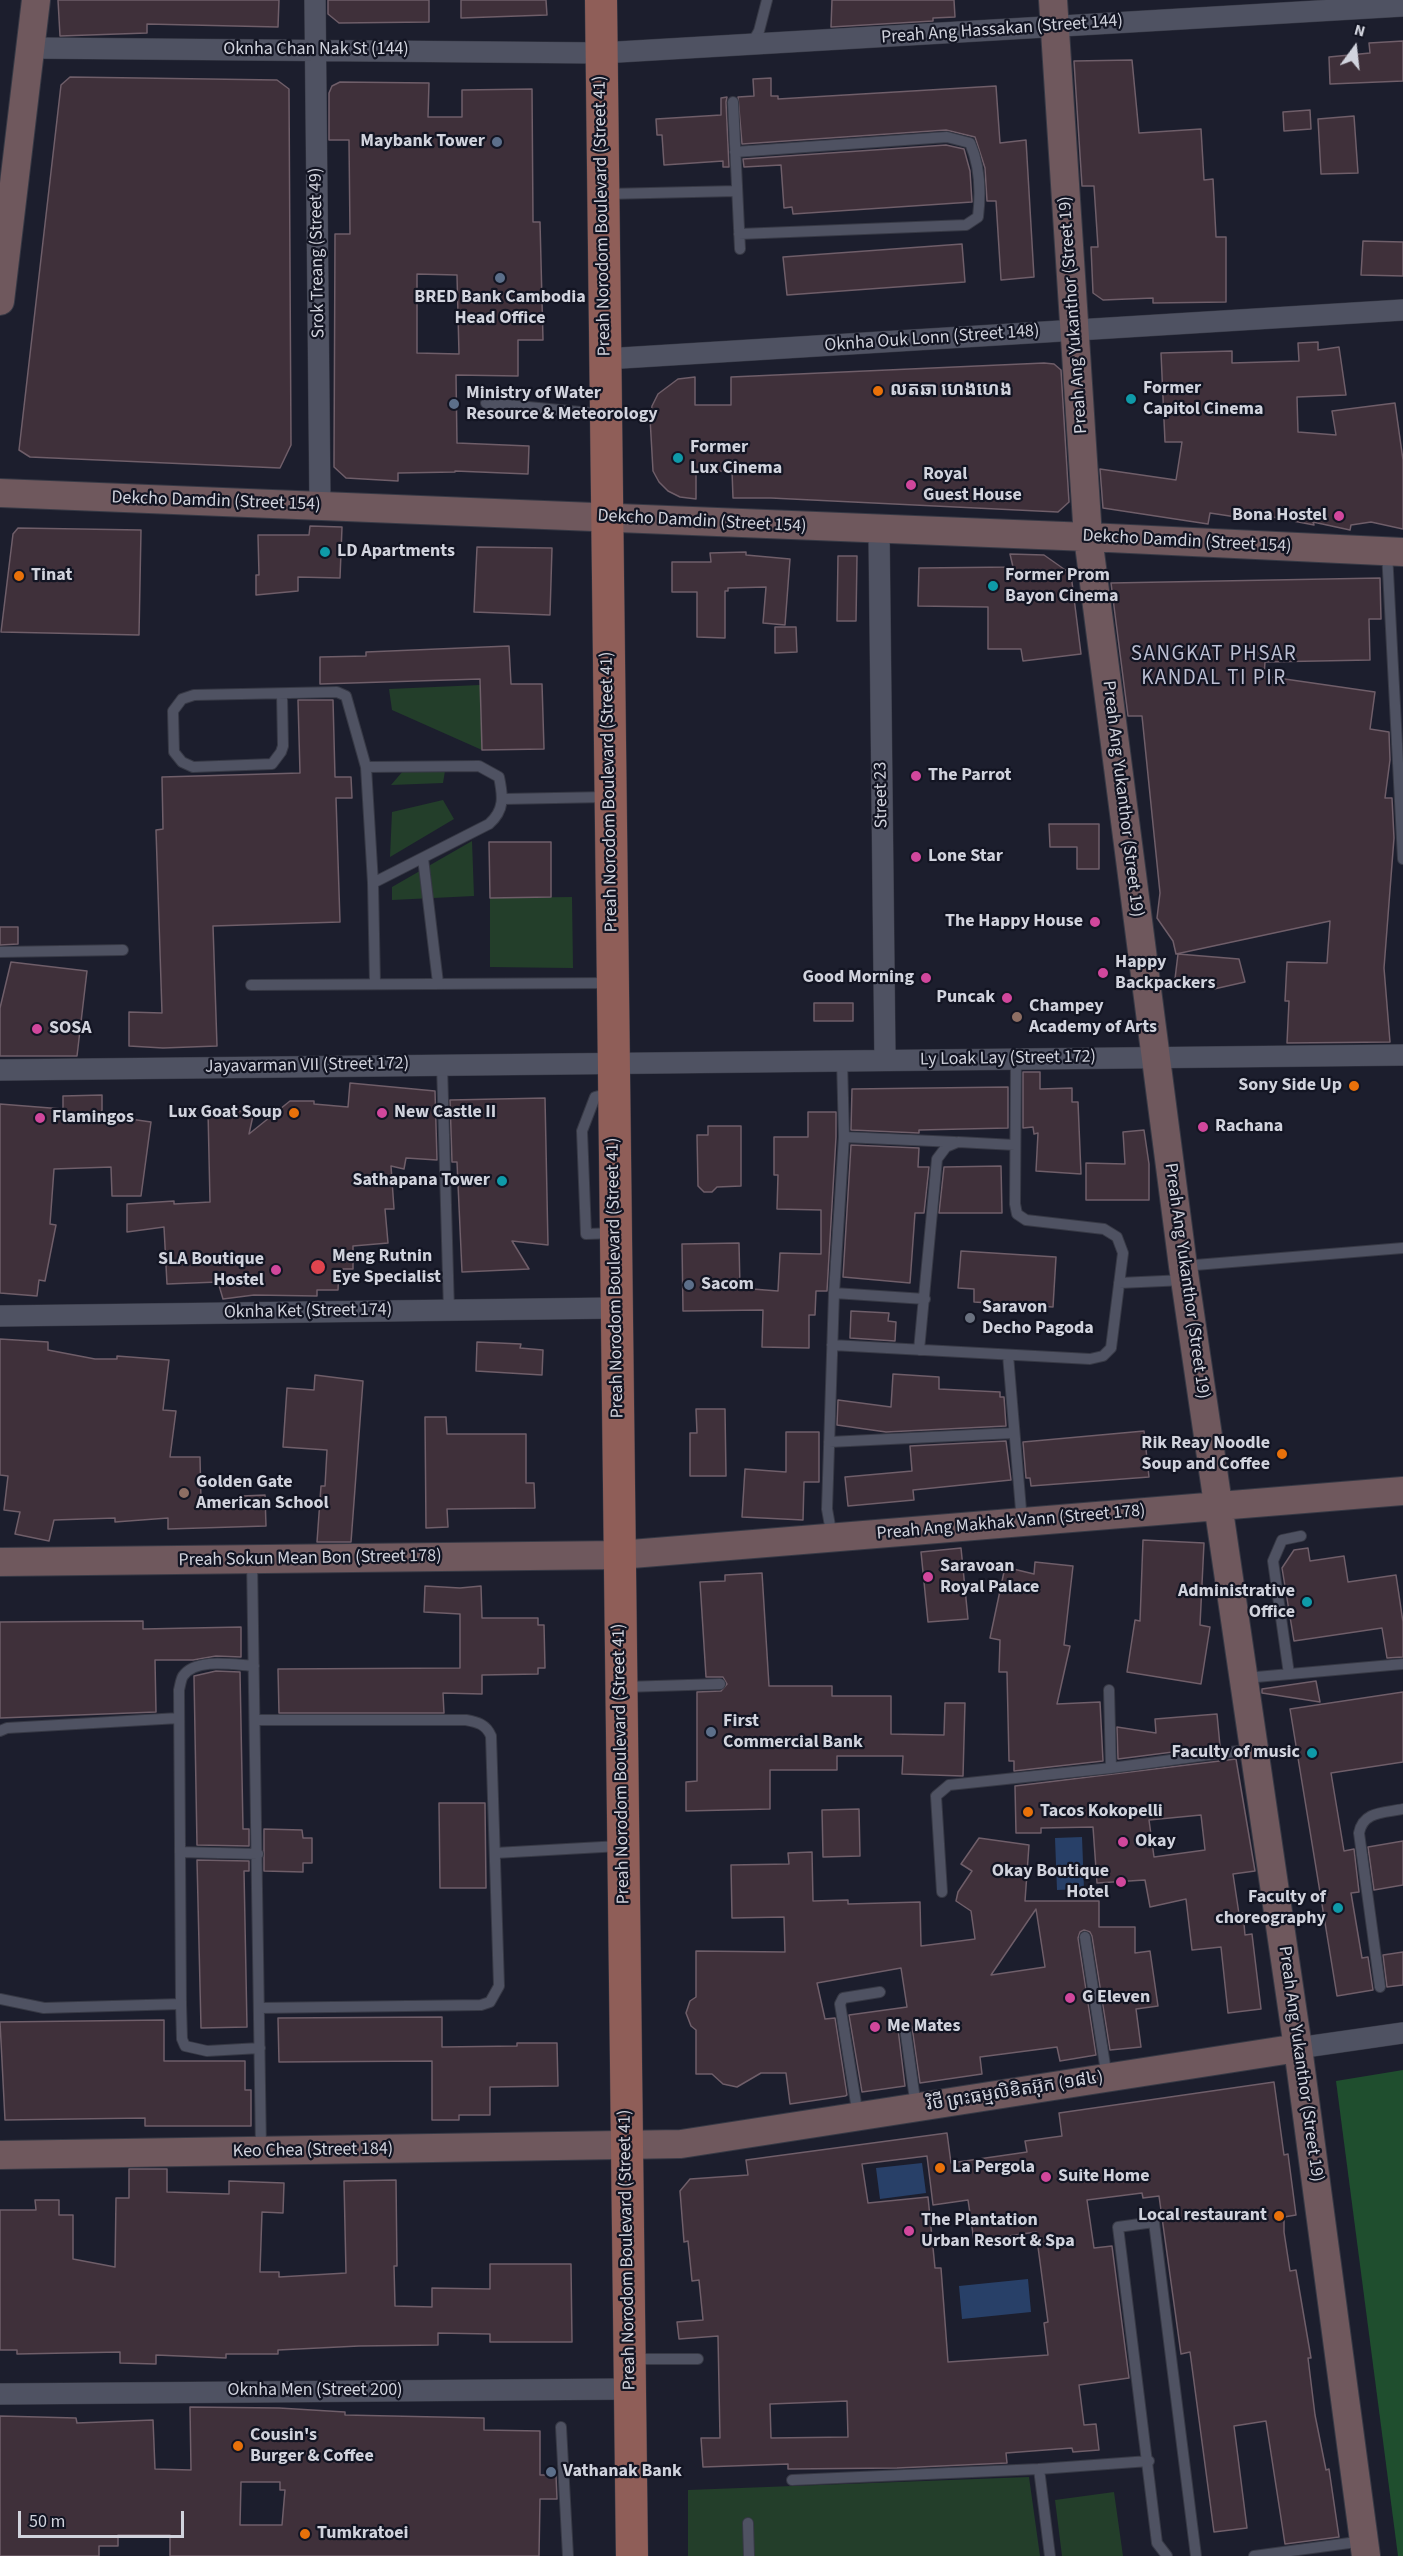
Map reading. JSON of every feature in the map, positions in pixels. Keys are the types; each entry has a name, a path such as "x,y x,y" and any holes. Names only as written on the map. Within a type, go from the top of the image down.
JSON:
{"main road":[{"name":"Preah Norodom Boulevard (Street 41)","path":"601,0 632,2556"}],"street":[{"path":"0,301 36,0"},
{"name":"Srok Treang (Street 49)","path":"315,0 320,506"},
{"name":"Preah Ang Hassakan (Street 144)","path":"601,53 751,46 1054,14 1403,6"},
{"name":"Preah Ang Yukanthor (Street 19)","path":"1054,14 1088,537 1184,1273 1298,2048 1365,2548"},
{"name":"Oknha Chan Nak St (144)","path":"30,48 601,53"},
{"name":"Oknha Ouk Lonn (Street 148)","path":"605,358 678,356 1403,309"},
{"name":"Dekcho Damdin (Street 154)","path":"0,493 1088,537 1395,552"},
{"name":"Street 23","path":"879,530 885,1060"},
{"name":"Ly Loak Lay (Street 172)","path":"614,1078 842,1060 1403,1055"},
{"name":"Jayavarman VII (Street 172)","path":"0,1070 442,1065 614,1078"},
{"name":"Oknha Ket (Street 174)","path":"0,1316 616,1308"},
{"name":"Preah Ang Makhak Vann (Street 178)","path":"620,1555 1403,1491"},
{"name":"Preah Sokun Mean Bon (Street 178)","path":"0,1562 620,1555"},
{"name":"វិថី ព្រះធម្មលិខិតអ៊ុក (១៨៤)","path":"626,2146 681,2144 1403,2032"},
{"name":"Keo Chea (Street 184)","path":"0,2156 626,2146"},
{"name":"Oknha Men (Street 200)","path":"0,2394 629,2374"}],"lane":[{"path":"751,46 759,31 767,0"},
{"path":"733,102 740,249"},
{"path":"735,152 947,137 970,143 977,159 980,201 978,217 966,225 739,234"},
{"path":"603,194 737,192"},
{"path":"486,403 606,414"},
{"path":"1395,552 1403,859"},
{"path":"282,694 283,746 272,764 193,767 182,762 174,752 173,711 182,699 194,695 337,692 346,696 366,767 373,884 375,984"},
{"path":"366,767 479,766 498,777 503,799 498,816 489,824 373,884"},
{"path":"503,799 610,797"},
{"path":"423,858 438,983"},
{"path":"0,952 123,950"},
{"path":"251,985 612,983"},
{"path":"832,1345 1090,1359 1103,1356 1111,1348 1123,1253 1117,1237 1104,1229 1026,1220 1017,1214 1015,1144 1017,1059"},
{"path":"832,1537 827,1509 834,1293 844,1137 842,1060"},
{"path":"442,1065 448,1311"},
{"path":"844,1137 1015,1144"},
{"path":"919,1350 937,1159 946,1147 958,1142"},
{"path":"1119,1283 1184,1273 1403,1248"},
{"path":"834,1293 925,1299"},
{"path":"1008,1355 1022,1522"},
{"path":"829,1442 1014,1433"},
{"path":"1289,1674 1273,1561 1282,1540 1301,1536"},
{"path":"252,1559 261,2152"},
{"path":"254,1666 207,1664 194,1667 183,1676 179,1690 181,2004 182,2039 185,2046 207,2051 260,2048"},
{"path":"1244,1678 1403,1664"},
{"path":"621,1687 720,1684"},
{"path":"1109,1690 1111,1768"},
{"path":"0,1731 7,1728 179,1718"},
{"path":"255,1720 466,1720 479,1723 487,1728 491,1736 499,1986 490,2002 481,2005 259,2008"},
{"path":"942,1893 936,1796 949,1785 1111,1768 1255,1749"},
{"path":"1380,1988 1359,1833 1361,1823 1369,1817 1403,1809"},
{"path":"495,1853 623,1846"},
{"path":"180,1852 258,1854"},
{"path":"1085,1937 1107,2078"},
{"path":"858,2117 840,2004 843,1998 880,1992"},
{"path":"0,1999 44,2008 181,2004"},
{"path":"905,2028 916,2108"},
{"path":"1167,2556 1157,2543 1149,2461 1118,2227 1154,2222 1196,2556"},
{"path":"629,2374 698,2359"},
{"path":"561,2427 568,2556"},
{"path":"792,2480 1039,2469 1149,2461"},
{"path":"1039,2469 1050,2556"},
{"path":"748,2523 749,2556"},
{"path":"1254,2556 1365,2548"}],"green space":[{"path":"480,685 482,750 392,710 389,689"},
{"path":"403,771 445,771 443,783 391,785"},
{"path":"443,800 454,819 390,857 392,812"},
{"path":"472,841 474,896 392,900 392,887"},
{"path":"572,897 573,968 490,967 490,898"},
{"path":"1403,2070 1403,2556 1398,2556 1336,2081"},
{"path":"1029,2477 1040,2556 688,2556 688,2490"},
{"path":"1114,2492 1123,2556 1062,2556 1055,2500"}],"water":[{"path":"1082,1837 1084,1889 1057,1890 1055,1838"},
{"path":"922,2163 926,2193 880,2199 876,2168"},
{"path":"1028,2279 1031,2312 962,2319 959,2286"}],"building":[{"path":"58,0 279,0 278,27 147,24 147,33 60,36"},
{"path":"328,0 429,0 429,22 339,23 328,14"},
{"path":"461,0 546,0 547,15 461,18"},
{"path":"832,0 954,0 955,17 933,18 933,21 831,27"},
{"path":"1403,41 1403,81 1330,84 1329,57 1370,53 1369,43"},
{"path":"1132,60 1139,133 1201,129 1204,180 1213,179 1216,237 1226,237 1226,302 1153,303 1153,298 1103,300 1093,293 1091,247 1098,247 1094,186 1082,186 1074,61"},
{"path":"70,77 277,80 289,89 291,445 280,468 30,457 19,450 61,85"},
{"path":"771,78 771,96 778,96 778,99 996,86 1000,143 1026,140 1034,277 1001,280 996,201 987,201 985,168 975,137 946,130 742,144 738,97 754,96 753,79"},
{"path":"340,82 429,83 428,117 462,117 462,90 532,89 533,222 540,222 543,340 518,340 518,376 456,375 457,443 529,446 528,474 455,471 398,473 398,481 346,478 334,467 335,234 350,234 349,140 329,140 329,93 332,86","holes":["417,274 457,275 459,354 417,353"]},
{"path":"727,97 729,167 723,167 723,161 664,165 662,135 657,135 656,119 721,115 721,98"},
{"path":"1310,110 1311,129 1284,131 1283,112"},
{"path":"1354,116 1358,173 1321,174 1318,119"},
{"path":"946,145 964,149 970,171 972,202 793,214 792,207 784,208 781,165 744,167 743,159"},
{"path":"1363,241 1403,242 1403,276 1361,275"},
{"path":"962,244 965,282 787,295 783,257"},
{"path":"1318,342 1318,350 1339,347 1346,395 1297,397 1298,432 1336,435 1332,411 1395,403 1403,460 1403,529 1371,522 1351,525 1350,530 1257,514 1256,520 1210,513 1208,524 1103,508 1100,469 1176,480 1182,442 1165,442 1161,353 1232,351 1232,363 1299,361 1298,343"},
{"path":"1054,364 1061,370 1069,502 1058,512 733,498 732,471 696,471 696,499 680,497 668,491 653,471 650,418 652,406 658,394 678,379 695,377 695,405 731,405 731,377"},
{"path":"310,526 342,527 340,578 298,577 298,591 256,595 256,575 259,575 258,535 309,535"},
{"path":"18,528 141,530 139,635 1,632 13,534"},
{"path":"477,547 552,548 550,615 474,612"},
{"path":"746,552 746,555 790,559 785,625 763,623 766,587 728,588 728,591 725,591 725,638 697,637 697,592 672,592 672,562 711,562 710,553"},
{"path":"1010,554 1044,555 1071,574 1081,654 1023,661 1021,649 988,649 988,607 918,606 919,568 1013,567"},
{"path":"838,556 857,556 856,621 837,621"},
{"path":"1380,578 1381,619 1369,619 1370,660 1265,662 1264,676 1375,692 1370,729 1389,732 1390,760 1385,798 1392,798 1394,838 1384,968 1390,1042 1287,1043 1289,1001 1285,1001 1287,962 1327,963 1330,921 1176,954 1173,941 1157,918 1160,893 1142,716 1128,716 1111,583"},
{"path":"775,627 796,627 797,652 775,653"},
{"path":"509,646 511,684 542,684 544,749 482,750 480,679 320,684 320,657 366,656 366,652"},
{"path":"298,700 333,700 335,777 351,777 352,798 336,798 340,922 213,926 217,1046 163,1048 129,1046 129,1012 162,1013 156,830 163,829 162,777 300,773"},
{"path":"1049,824 1099,824 1099,869 1077,869 1077,847 1050,847"},
{"path":"489,842 551,842 551,897 490,898"},
{"path":"0,927 18,927 18,944 0,945"},
{"path":"1178,954 1239,959 1245,982 1214,989 1214,980 1174,987"},
{"path":"11,962 87,971 77,1056 0,1056 0,1008"},
{"path":"814,1003 853,1003 853,1021 814,1021"},
{"path":"1023,1072 1040,1072 1040,1089 1072,1088 1072,1102 1078,1102 1081,1174 1036,1171 1038,1133 1034,1134 1033,1127 1023,1128"},
{"path":"350,1083 435,1091 437,1160 406,1158 404,1169 391,1166 394,1209 385,1209 388,1243 353,1246 353,1269 339,1269 338,1290 317,1290 317,1296 254,1295 223,1299 218,1282 167,1284 164,1227 127,1232 127,1204 174,1201 174,1204 210,1202 208,1111 254,1111 249,1134 290,1101 314,1101 314,1104 348,1107"},
{"path":"1008,1087 1008,1128 919,1130 919,1133 851,1130 852,1089"},
{"path":"102,1095 102,1115 151,1122 141,1196 112,1196 111,1167 54,1169 50,1224 56,1225 45,1281 39,1280 37,1296 0,1293 0,1104 63,1109 63,1096"},
{"name":"Sathapana Tower","path":"545,1098 548,1245 512,1241 529,1269 462,1272 457,1162 452,1162 450,1100"},
{"path":"808,1112 836,1112 827,1291 816,1291 815,1315 809,1315 809,1348 762,1347 763,1310 683,1311 682,1244 739,1243 740,1288 778,1291 780,1253 821,1254 821,1210 777,1209 778,1175 774,1175 774,1137 808,1137"},
{"path":"708,1126 741,1126 741,1186 717,1187 712,1192 704,1192 698,1186 697,1135 708,1135"},
{"path":"1144,1130 1149,1164 1149,1200 1086,1200 1086,1163 1125,1164 1123,1132"},
{"path":"851,1145 919,1148 918,1167 929,1167 924,1213 915,1213 910,1283 843,1277"},
{"path":"1001,1166 1002,1213 939,1213 944,1167"},
{"path":"961,1251 1056,1257 1053,1307 974,1302 974,1289 958,1288"},
{"path":"851,1311 889,1313 888,1321 896,1322 895,1341 850,1338"},
{"path":"0,1339 48,1342 48,1350 95,1359 117,1359 117,1356 169,1360 163,1410 176,1411 170,1457 200,1457 201,1501 243,1501 242,1496 265,1495 266,1526 168,1529 168,1518 115,1522 115,1518 54,1520 49,1541 15,1534 20,1512 4,1510 8,1476 0,1475"},
{"path":"477,1342 521,1344 520,1348 543,1350 542,1375 476,1371"},
{"path":"893,1374 939,1377 939,1389 1000,1392 1000,1397 1004,1397 1006,1426 886,1432 837,1425 838,1400 891,1407"},
{"path":"315,1375 363,1381 351,1542 317,1542 321,1486 325,1486 327,1450 283,1447 287,1388 314,1390"},
{"path":"696,1409 725,1409 726,1476 690,1476 690,1433 697,1433"},
{"path":"425,1417 446,1417 447,1434 526,1434 526,1483 534,1483 535,1508 447,1509 448,1527 426,1528"},
{"path":"1144,1431 1149,1477 1031,1486 1030,1478 1026,1478 1023,1442"},
{"path":"786,1432 819,1432 819,1482 804,1482 803,1520 742,1517 745,1469 786,1472"},
{"path":"1006,1441 1011,1480 913,1490 914,1500 848,1506 845,1477 912,1471 910,1446"},
{"path":"1143,1540 1204,1543 1200,1625 1210,1627 1201,1684 1127,1672 1135,1620 1140,1621"},
{"path":"961,1548 968,1619 928,1622 921,1552"},
{"name":"Administrative Office","path":"1308,1548 1310,1561 1344,1556 1348,1582 1396,1575 1403,1622 1403,1657 1387,1658 1382,1628 1294,1641 1282,1568 1294,1550"},
{"path":"1035,1562 1073,1566 1064,1645 1070,1646 1057,1704 1100,1702 1103,1761 1014,1771 1014,1761 1009,1761 1007,1672 999,1672 1000,1640 990,1638 1005,1567 1034,1574"},
{"path":"762,1573 769,1686 832,1686 832,1696 891,1696 891,1734 944,1735 945,1703 965,1703 963,1776 902,1774 903,1756 837,1756 837,1770 770,1770 770,1809 686,1811 686,1782 697,1781 697,1692 721,1691 727,1684 723,1677 706,1677 700,1582 725,1581 725,1575"},
{"path":"425,1586 460,1588 481,1586 482,1618 538,1618 538,1625 544,1625 545,1668 538,1668 538,1674 482,1675 482,1694 443,1693 444,1713 279,1713 278,1669 460,1668 460,1614 424,1612"},
{"path":"143,1621 143,1629 241,1627 241,1657 216,1656 193,1660 155,1660 156,1712 0,1718 0,1622"},
{"path":"216,1671 240,1672 243,1829 249,1829 249,1846 197,1845 194,1676"},
{"path":"1316,1681 1320,1702 1262,1693 1262,1689"},
{"path":"1403,1692 1403,1762 1331,1773 1344,1851 1354,1849 1359,1892 1351,1893 1362,1958 1368,1957 1373,1990 1337,1996 1290,1709"},
{"path":"1217,1714 1220,1746 1118,1759 1117,1727 1156,1733 1155,1719"},
{"path":"1236,1759 1255,1871 1233,1874 1239,1914 1243,1913 1245,1935 1252,1934 1261,2009 1228,2013 1221,1947 1192,1950 1186,1899 1150,1907 1145,1880 1097,1883 1093,1827 1041,1828 1041,1833 1016,1833 1015,1786","holes":["1201,1815 1205,1850 1154,1857 1149,1820"]},
{"path":"439,1803 485,1803 486,1888 440,1888"},
{"path":"859,1809 860,1856 823,1857 822,1810"},
{"path":"264,1829 302,1830 303,1838 312,1838 312,1863 303,1863 303,1872 264,1871"},
{"path":"979,1838 1029,1845 1025,1901 1099,1901 1099,1927 1135,1927 1135,1953 1150,1951 1158,2006 1136,2009 1141,2047 1110,2050 1092,1936 1090,1932 1084,1930 1080,1932 1078,1938 1096,2055 1060,2061 1057,2047 980,2057 982,2074 920,2083 912,2027 908,2021 903,2021 898,2025 898,2029 905,2086 862,2092 849,2015 907,2007 901,1968 817,1983 825,2019 835,2018 847,2095 790,2104 786,2073 761,2073 737,2087 723,2084 712,2074 696,2074 696,2030 691,2026 686,2013 690,2001 696,1997 696,1951 785,1952 784,1917 732,1918 731,1865 789,1864 788,1853 812,1852 813,1901 848,1900 848,1904 920,1902 921,1946 975,1939 971,1911 956,1901 958,1892 972,1871 961,1864","holes":["1036,1909 1045,1967 991,1975"]},
{"path":"1403,1841 1403,1885 1374,1890 1368,1847"},
{"path":"197,1860 249,1861 249,1871 244,1871 247,2027 201,2028"},
{"path":"1403,1952 1403,1985 1387,1987 1383,1955"},
{"path":"442,2017 442,2047 557,2043 558,2086 490,2087 490,2115 459,2115 459,2120 432,2120 432,2061 279,2062 278,2018"},
{"path":"164,2020 164,2061 245,2061 245,2090 251,2090 251,2126 145,2126 145,2118 5,2120 0,2022"},
{"path":"1274,2082 1284,2155 1288,2154 1296,2215 1284,2217 1284,2232 1290,2271 1296,2270 1311,2358 1308,2358 1315,2415 1326,2470 1329,2469 1339,2537 1285,2544 1266,2421 1234,2426 1247,2528 1214,2532 1190,2352 1181,2354 1159,2196 1143,2198 1142,2193 1087,2200 1094,2248 1112,2246 1129,2378 1079,2385 1084,2425 1096,2424 1099,2450 1073,2452 1072,2448 1006,2453 1007,2463 897,2468 788,2469 788,2464 703,2467 701,2438 720,2438 718,2336 679,2339 677,2322 703,2320 699,2280 692,2281 688,2241 684,2242 680,2191 690,2179 748,2175 746,2160 947,2133 951,2163 1027,2152 1025,2141 1062,2136 1059,2113","holes":["927,2156 933,2205 968,2200 974,2241 1036,2232 1048,2322 1044,2323 1048,2355 948,2362 941,2268 935,2268 928,2197 868,2203 862,2164","847,2401 848,2437 771,2438 770,2404"]},
{"path":"129,2169 167,2169 167,2192 229,2194 229,2181 284,2183 283,2213 262,2212 260,2272 279,2272 279,2277 346,2273 344,2181 396,2180 395,2306 432,2307 432,2288 490,2289 490,2264 571,2264 572,2342 490,2342 490,2334 438,2333 438,2345 278,2350 278,2354 226,2354 226,2358 156,2355 156,2364 120,2363 120,2352 17,2354 17,2350 0,2350 0,2210 36,2210 35,2200 59,2200 59,2215 73,2215 73,2259 115,2267 116,2198 129,2198"},
{"path":"190,2407 279,2408 345,2412 345,2415 484,2418 484,2430 540,2431 540,2475 556,2475 557,2499 540,2499 539,2556 170,2556 170,2535 118,2535 118,2546 99,2546 99,2556 0,2556 0,2416 76,2418 77,2423 153,2420 155,2469 191,2470","holes":["241,2482 280,2482 280,2490 285,2490 282,2525 240,2525"]}],"place":[{"name":"Maybank Tower","path":"497,142"},
{"name":"BRED Bank Cambodia Head Office","path":"500,278"},
{"name":"លតឆា ហេងហេង","path":"878,391"},
{"name":"Former Capitol Cinema","path":"1131,399"},
{"name":"Ministry of Water Resource & Meteorology","path":"454,404"},
{"name":"Former Lux Cinema","path":"678,458"},
{"name":"Royal Guest House","path":"911,485"},
{"name":"Bona Hostel","path":"1339,516"},
{"name":"LD Apartments","path":"325,552"},
{"name":"Tinat","path":"19,576"},
{"name":"Former Prom Bayon Cinema","path":"993,586"},
{"name":"The Parrot","path":"916,776"},
{"name":"Lone Star","path":"916,857"},
{"name":"The Happy House","path":"1095,922"},
{"name":"Happy Backpackers","path":"1103,973"},
{"name":"Good Morning","path":"926,978"},
{"name":"Puncak","path":"1007,998"},
{"name":"Champey Academy of Arts","path":"1017,1017"},
{"name":"SOSA","path":"37,1029"},
{"name":"Sony Side Up","path":"1354,1086"},
{"name":"Lux Goat Soup","path":"294,1113"},
{"name":"New Castle II","path":"382,1113"},
{"name":"Flamingos","path":"40,1118"},
{"name":"Rachana","path":"1203,1127"},
{"name":"Sathapana Tower","path":"502,1181"},
{"name":"Meng Rutnin Eye Specialist","path":"318,1267"},
{"name":"SLA Boutique Hostel","path":"276,1270"},
{"name":"Sacom","path":"689,1285"},
{"name":"Saravon Decho Pagoda","path":"970,1318"},
{"name":"Rik Reay Noodle Soup and Coffee","path":"1282,1454"},
{"name":"Golden Gate American School","path":"184,1493"},
{"name":"Saravoan Royal Palace","path":"928,1577"},
{"name":"Administrative Office","path":"1307,1602"},
{"name":"First Commercial Bank","path":"711,1732"},
{"name":"Faculty of music","path":"1312,1753"},
{"name":"Tacos Kokopelli","path":"1028,1812"},
{"name":"Okay","path":"1123,1842"},
{"name":"Okay Boutique Hotel","path":"1121,1882"},
{"name":"Faculty of choreography","path":"1338,1908"},
{"name":"G Eleven","path":"1070,1998"},
{"name":"Me Mates","path":"875,2027"},
{"name":"La Pergola","path":"940,2168"},
{"name":"Suite Home","path":"1046,2177"},
{"name":"Local restaurant","path":"1279,2216"},
{"name":"The Plantation Urban Resort & Spa","path":"909,2231"},
{"name":"Cousin's Burger & Coffee","path":"238,2446"},
{"name":"Vathanak Bank","path":"551,2472"},
{"name":"Tumkratoei","path":"305,2534"}],"district":[{"name":"SANGKAT PHSAR KANDAL TI PIR","path":"1214,667"}]}
